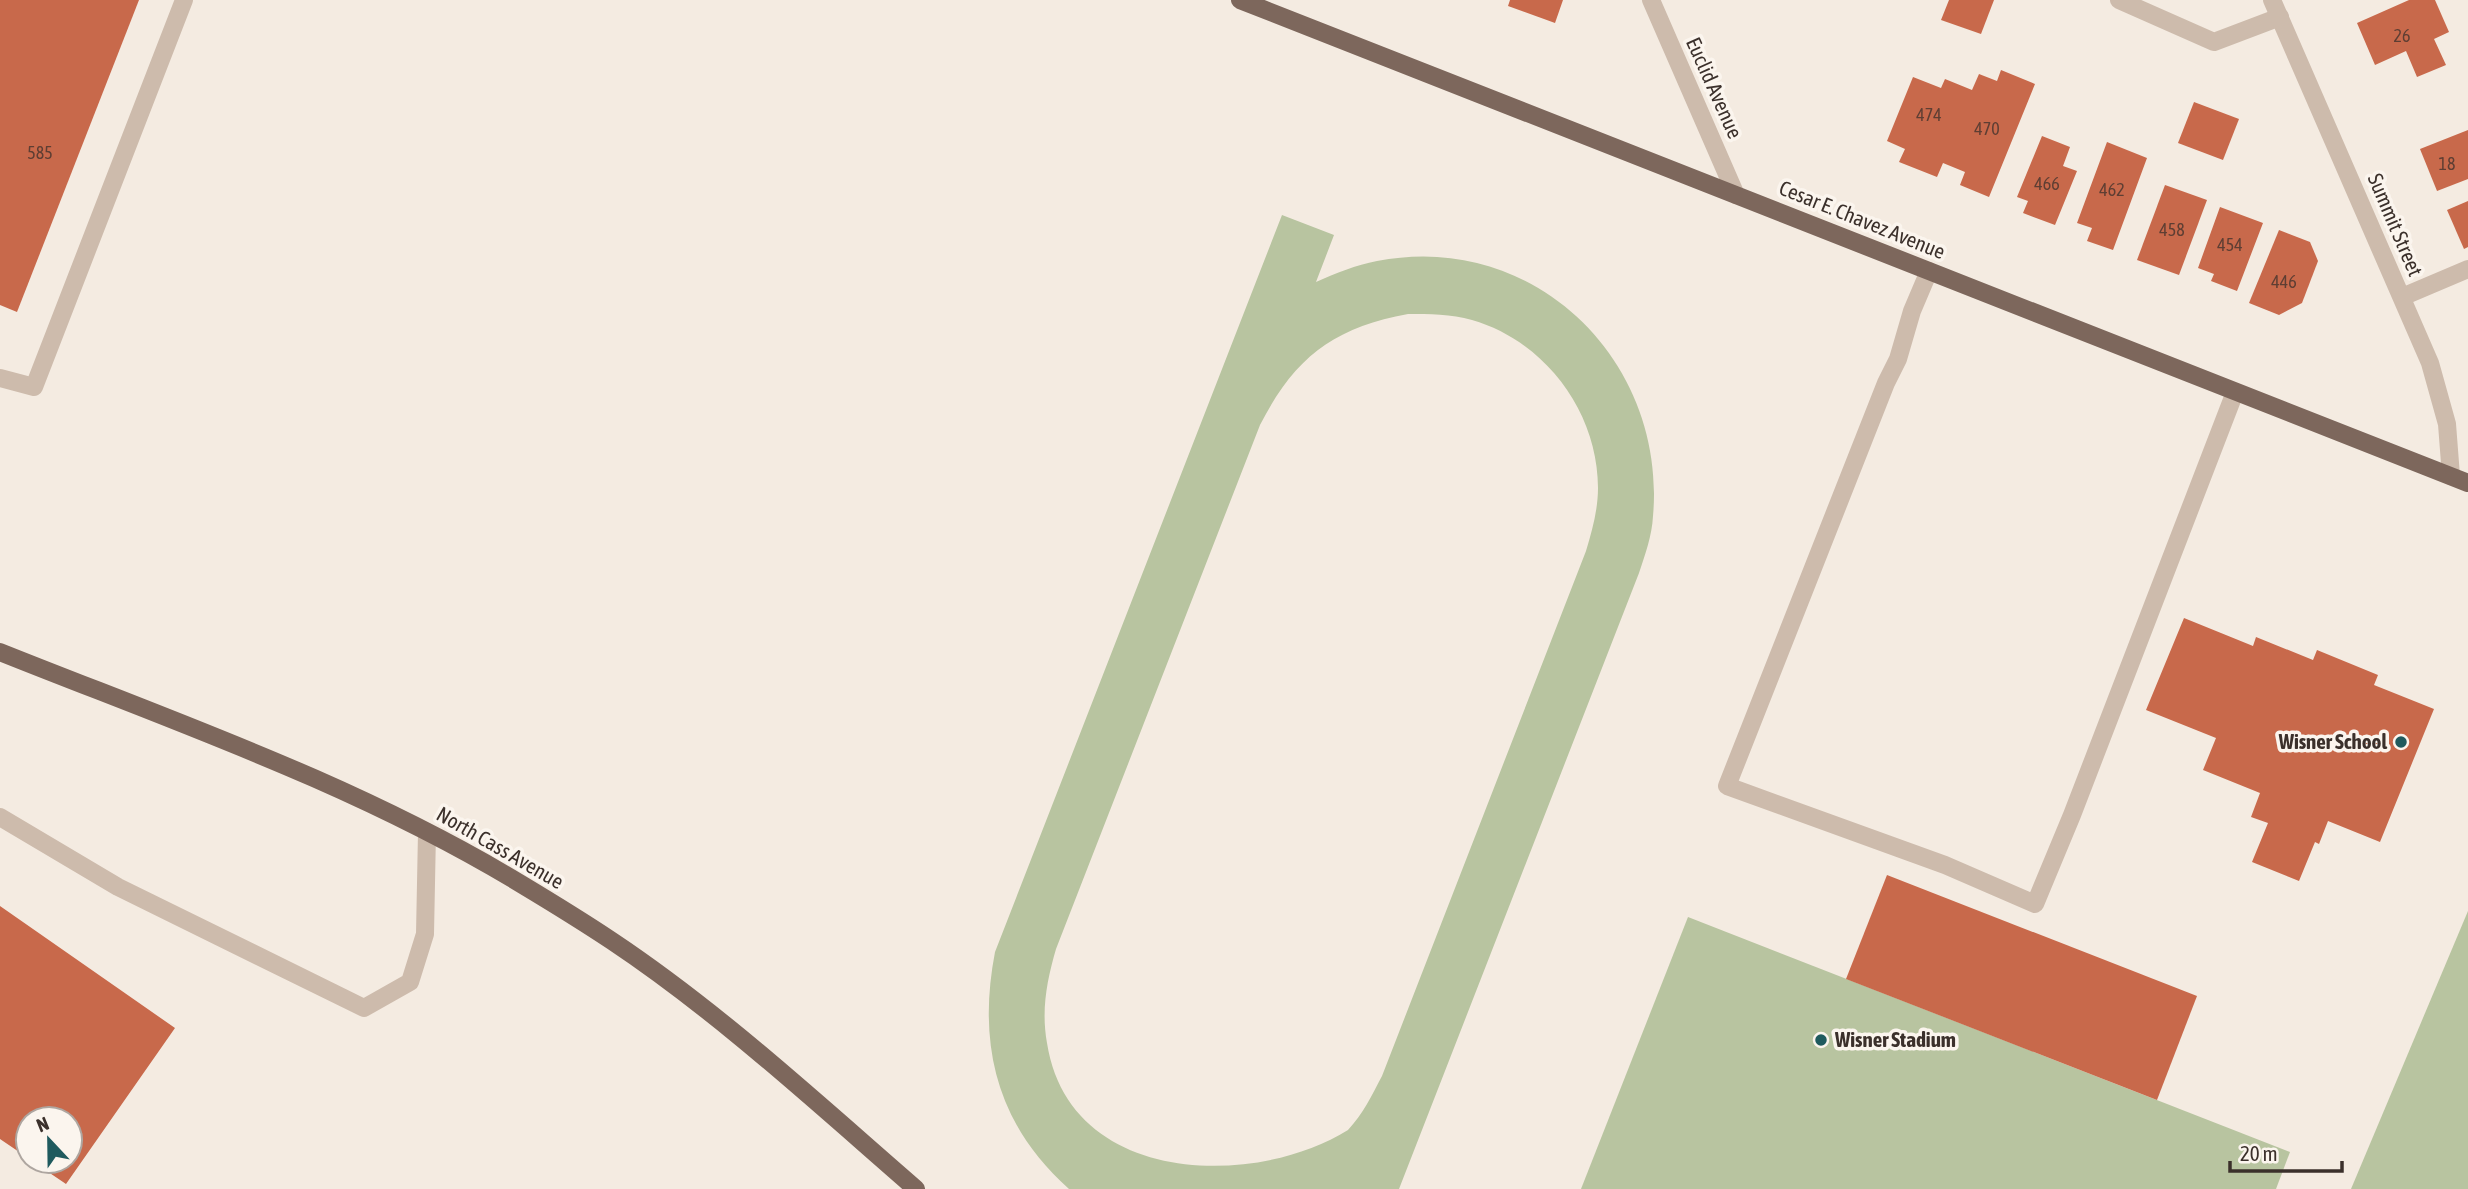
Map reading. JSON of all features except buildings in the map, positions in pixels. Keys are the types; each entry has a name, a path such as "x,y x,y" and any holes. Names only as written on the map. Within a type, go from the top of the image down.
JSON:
{"main road":[{"name":"Cesar E. Chavez Avenue","path":"1240,0 2468,483"},
{"name":"North Cass Avenue","path":"0,652 316,779 427,832 518,882 613,942 713,1016 916,1189"}],"street":[{"path":"0,378 34,387 184,0"},
{"name":"Euclid Avenue","path":"1651,0 1736,195"},
{"path":"2119,0 2214,42 2280,17"},
{"name":"Summit Street","path":"2272,0 2430,363 2444,408 2451,476"},
{"path":"2402,298 2468,270"},
{"path":"1929,271 1912,311 1898,359 1886,383 1727,786 1945,865 2035,904 2235,392"},
{"path":"0,817 118,887 364,1008 410,982 425,934 427,832"}],"green space":[{"path":"1282,215 1334,235 1316,282 1377,261 1435,257 1488,266 1537,287 1579,319 1613,359 1638,406 1652,459 1651,531 1639,573 1399,1189 1069,1189 1044,1164 1025,1138 1009,1110 998,1081 989,1019 995,952","holes":["1408,314 1464,318 1498,330 1522,344 1544,362 1562,383 1589,433 1596,460 1597,504 1586,551 1382,1076 1367,1104 1348,1130 1309,1149 1264,1161 1217,1166 1170,1162 1127,1148 1090,1125 1062,1090 1047,1043 1045,1019 1048,984 1056,949 1260,425 1273,401 1302,364 1337,337 1382,320"]},
{"path":"2468,911 2468,1189 2351,1189"},
{"name":"Wisner Stadium","path":"1688,917 2290,1152 2276,1189 1581,1189"}],"place":[{"name":"Wisner School","path":"2401,742"},
{"name":"Wisner Stadium","path":"1821,1040"}]}
